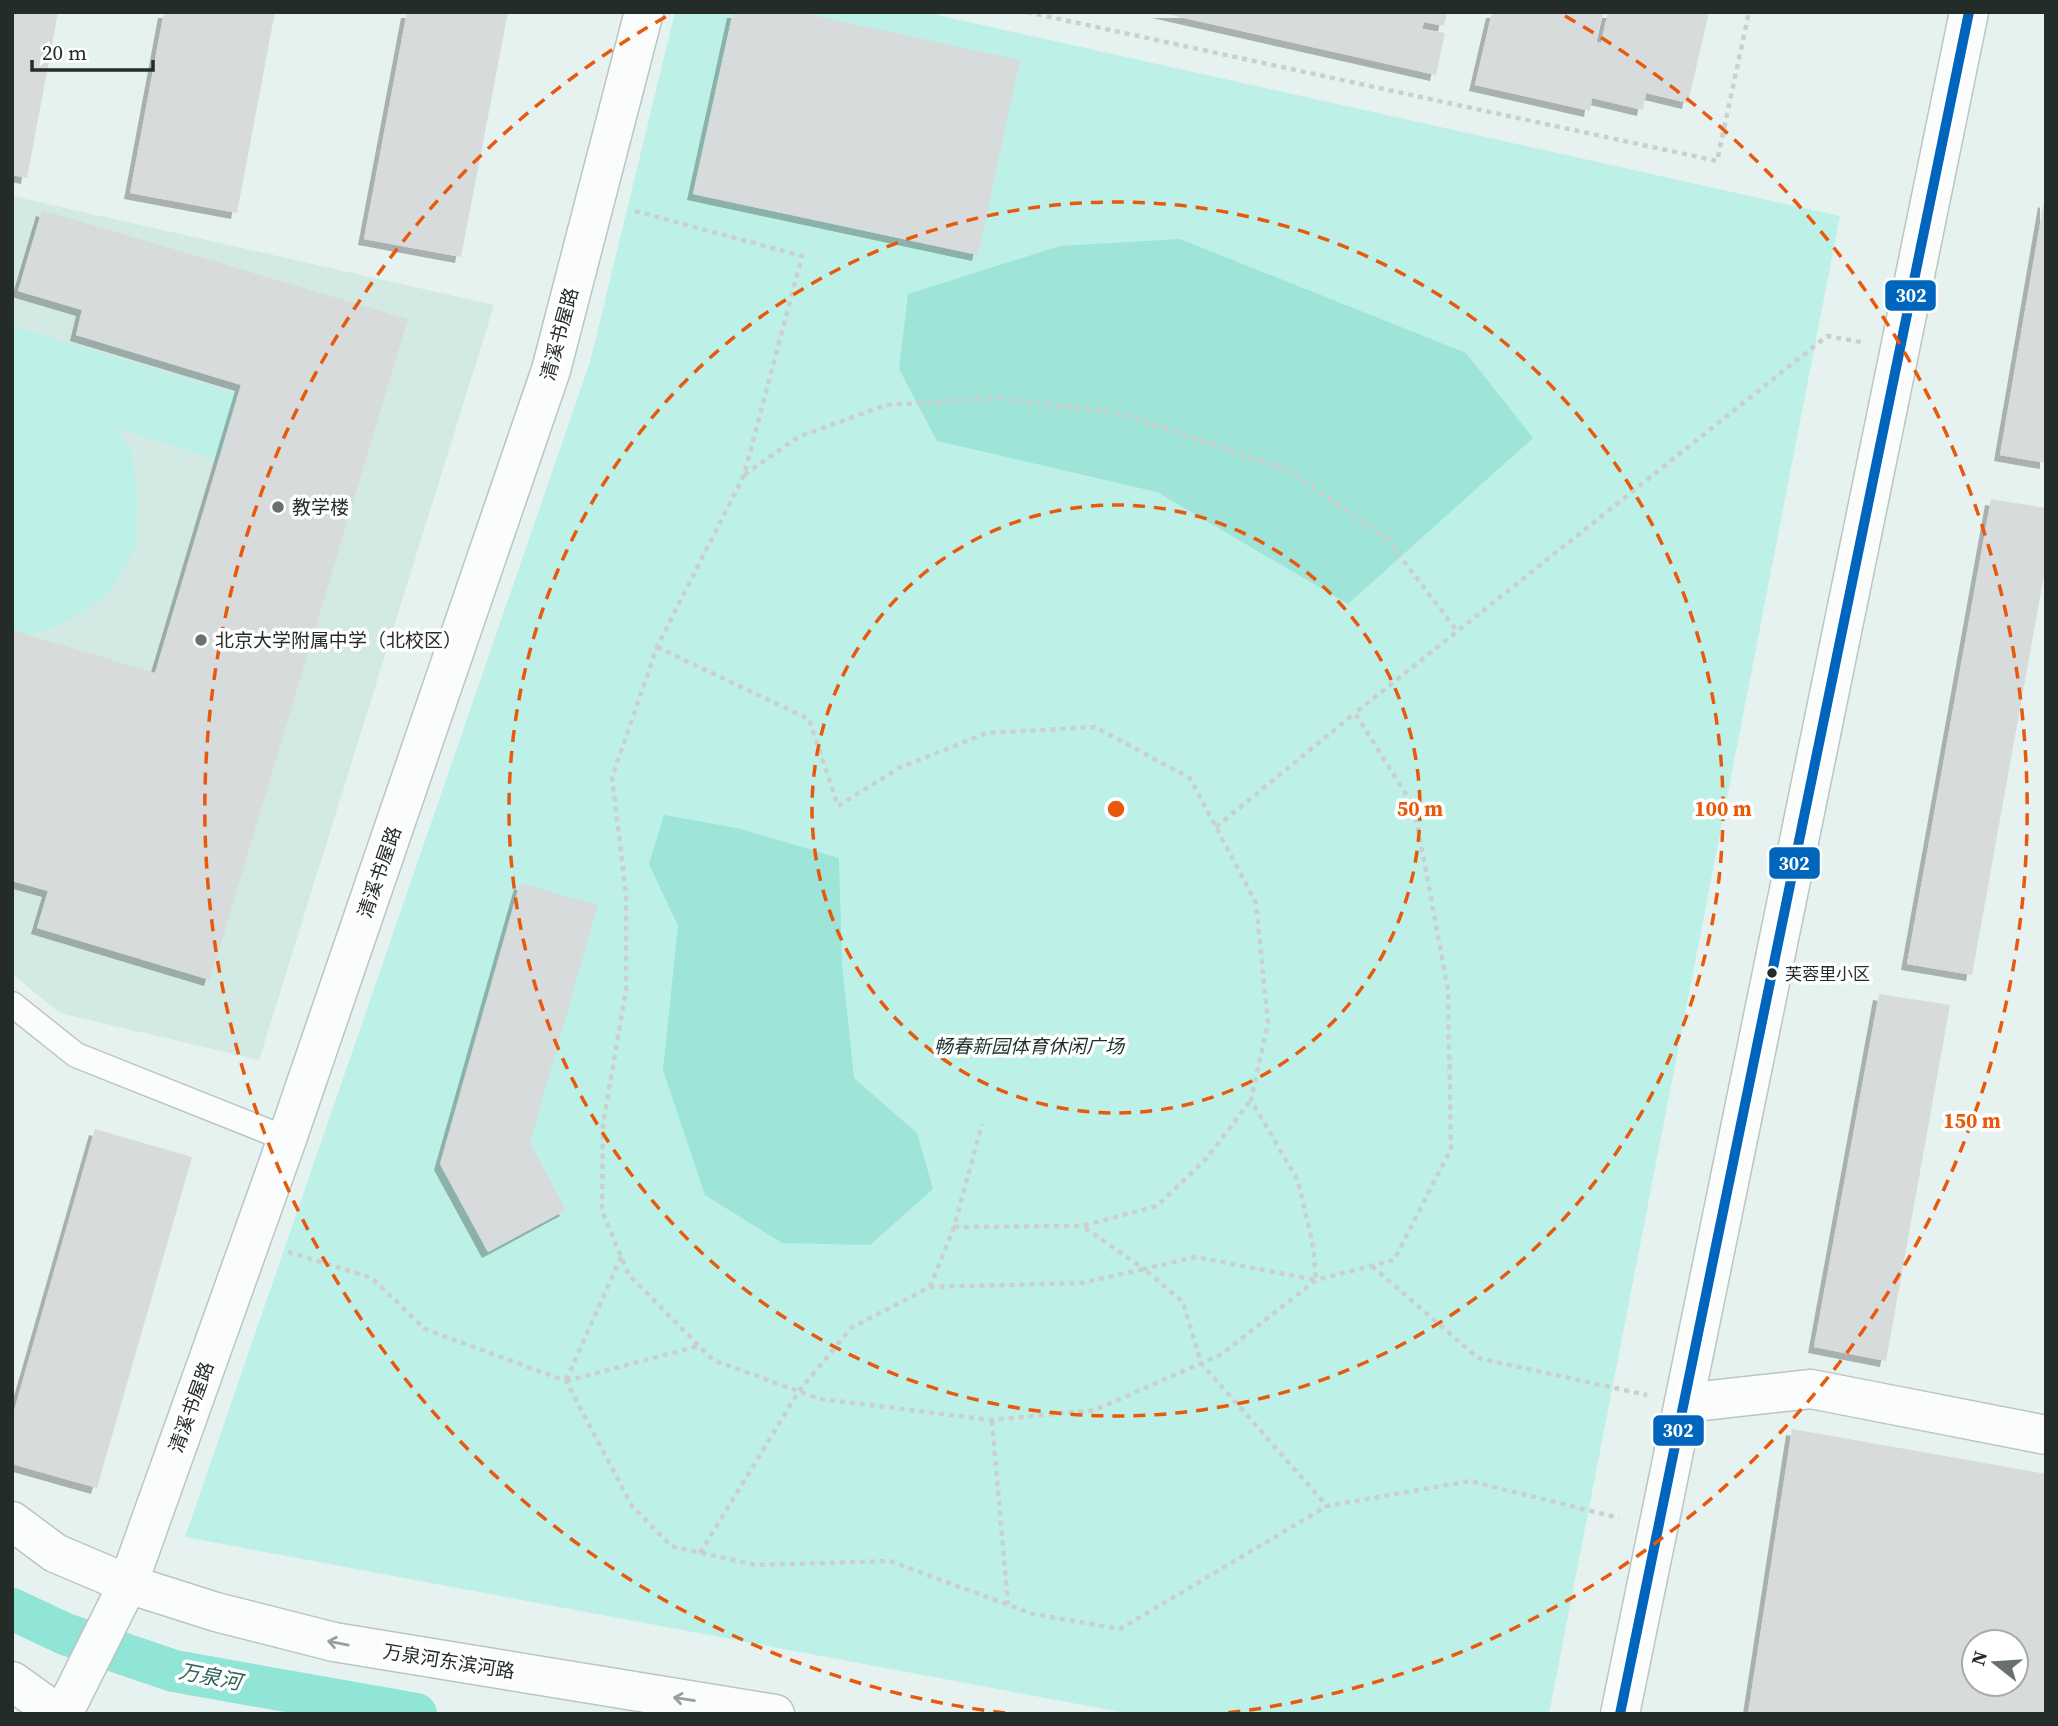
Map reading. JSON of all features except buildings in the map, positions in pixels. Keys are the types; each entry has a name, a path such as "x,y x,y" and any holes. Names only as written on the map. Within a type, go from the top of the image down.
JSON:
{"street":[{"name":"清溪书屋路","path":"60,1714 128,1584 287,1139 551,370 644,12"},
{"path":"1620,1714 1969,12"},
{"path":"1684,1403 1811,1389 2046,1434"},
{"name":"万泉河东滨河路","path":"12,1521 55,1553 128,1584 216,1612 334,1642 775,1714"},
{"path":"12,1681 60,1714"}],"lane":[{"path":"12,1004 76,1055 287,1139"}],"path":[{"path":"1027,12 1717,161 1749,12"},
{"path":"595,200 802,256 744,475 657,647 612,777 626,895 626,990 603,1124 602,1211 629,1275 713,1360 820,1399 992,1420 1095,1410 1222,1354 1316,1280 1394,1260 1451,1149 1448,990 1414,807 1356,713"},
{"path":"1216,827 1827,336 1899,349"},
{"path":"744,475 798,437 886,405 998,398 1119,412 1290,471 1386,538 1458,632"},
{"path":"657,647 809,719 838,806 899,768 987,733 1095,727 1190,778 1256,904 1268,1023 1251,1100 1206,1159 1157,1206 1082,1226 954,1227"},
{"path":"1251,1100 1298,1181 1313,1245 1316,1280"},
{"path":"930,1287 954,1227 982,1124"},
{"path":"1082,1226 1144,1269 1183,1302 1201,1363 1327,1506"},
{"path":"251,1241 372,1278 425,1329 566,1381 699,1346"},
{"path":"566,1381 622,1257"},
{"path":"700,1553 799,1391 851,1328 930,1287 1082,1283 1195,1257 1316,1280"},
{"path":"1371,1266 1478,1358 1684,1403"},
{"path":"566,1381 632,1506 671,1546 755,1565 890,1561 1033,1614 1121,1629 1327,1506 1470,1481 1658,1528"},
{"path":"992,1420 1008,1604"}],"shaded area":[{"name":"北京大学附属中学（北校区）","path":"12,196 494,305 259,1060 60,1013 12,974"}],"green space":[{"name":"畅春新园体育休闲广场","path":"675,12 924,12 1840,216 1549,1714 1131,1714 185,1537 590,362"},
{"path":"1180,239 1466,353 1533,438 1348,604 1157,492 937,441 899,369 908,294 1060,246"},
{"path":"12,326 268,403 247,469 117,428 131,452 138,494 136,549 105,598 60,625 12,639"},
{"path":"664,815 737,828 839,858 842,963 854,1078 917,1133 933,1189 870,1245 782,1243 705,1195 663,1070 678,926 649,864"}],"waterway":[{"name":"万泉河","path":"12,1609 65,1634 174,1671 416,1714"}],"transit line":[{"name":"302","path":"1620,1714 1969,12"}],"place":[{"name":"教学楼","path":"278,507"},
{"name":"北京大学附属中学（北校区）","path":"201,640"},
{"name":"芙蓉里小区","path":"1772,973"}]}
